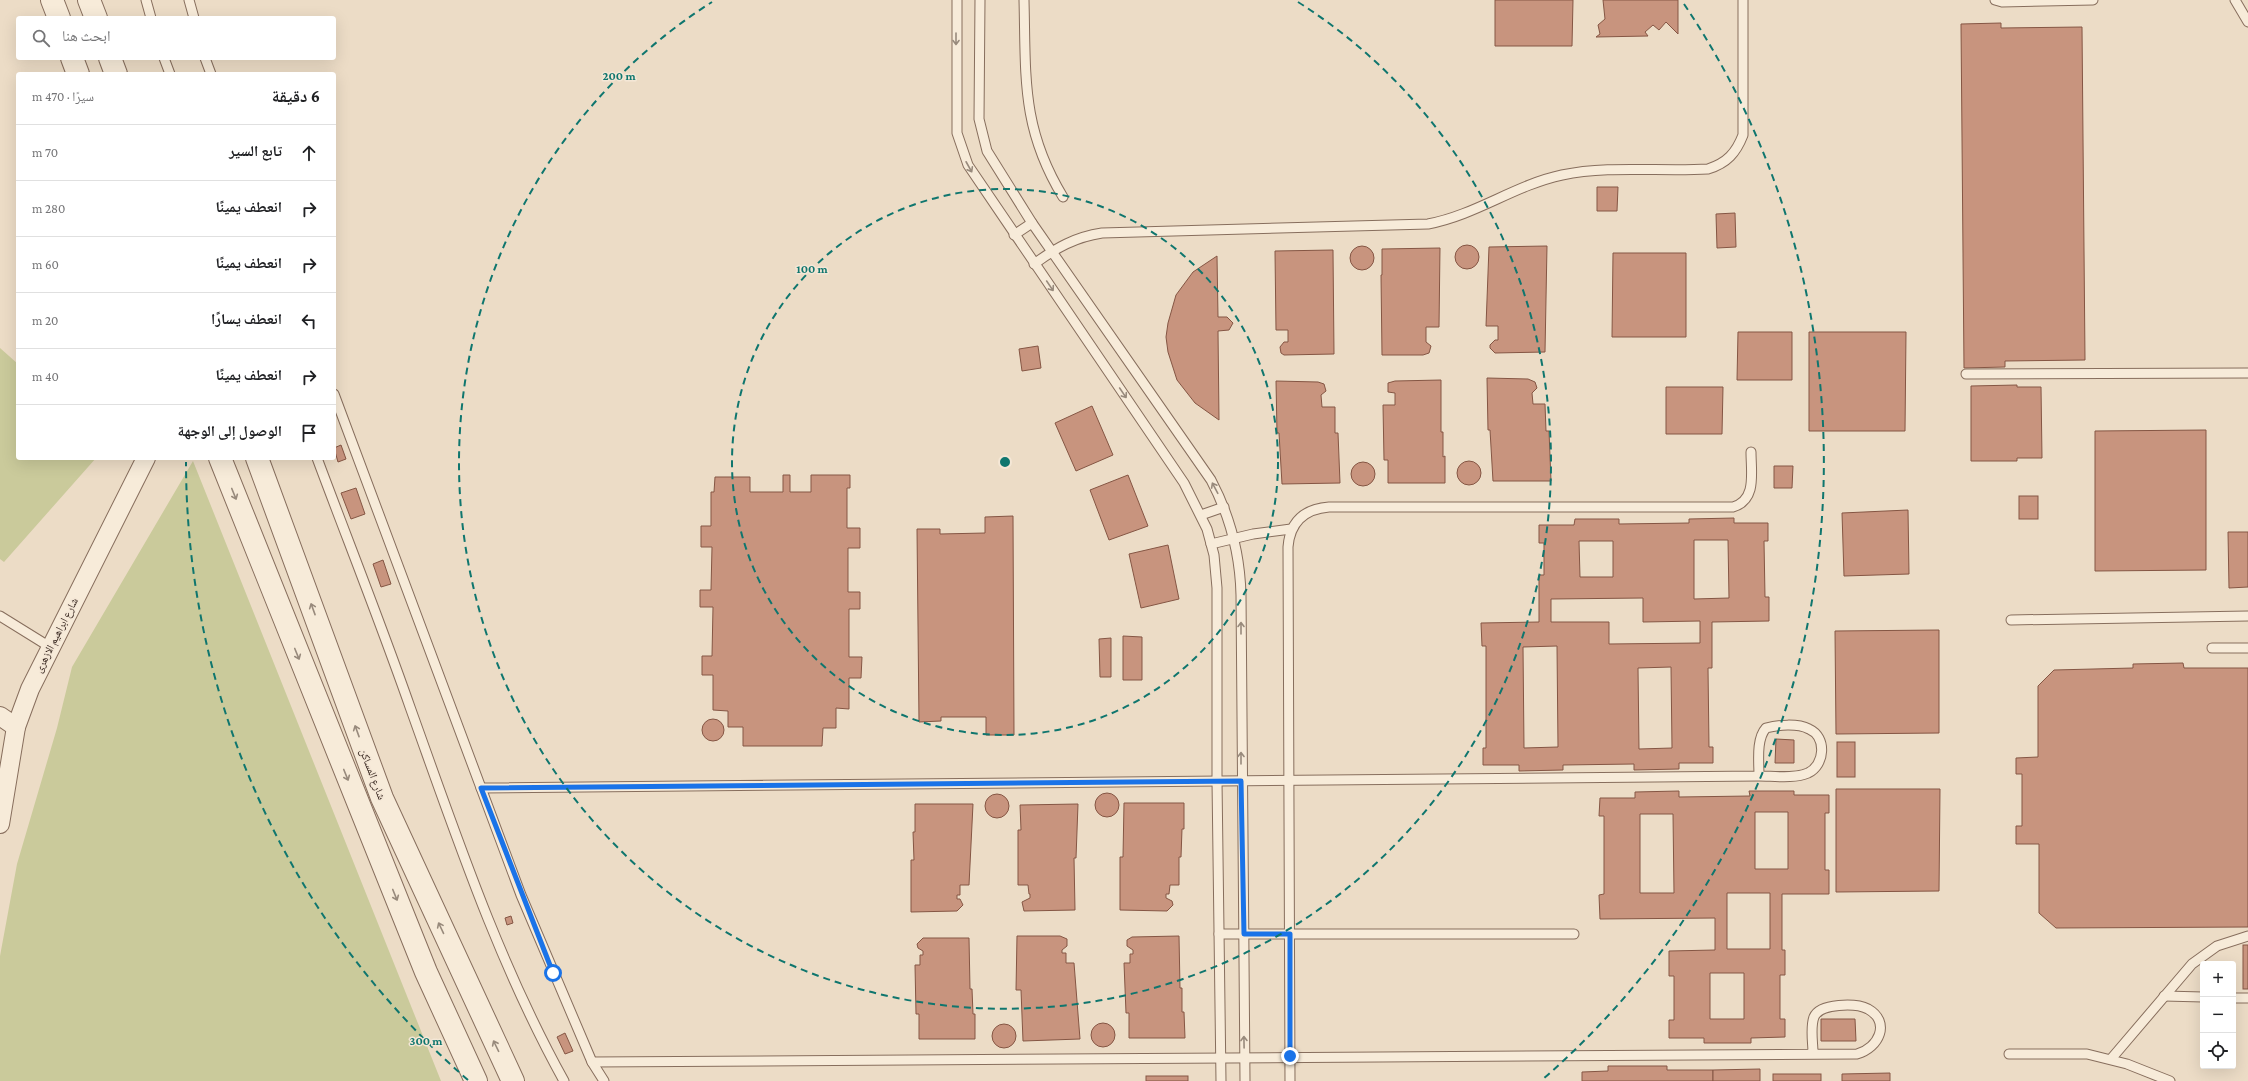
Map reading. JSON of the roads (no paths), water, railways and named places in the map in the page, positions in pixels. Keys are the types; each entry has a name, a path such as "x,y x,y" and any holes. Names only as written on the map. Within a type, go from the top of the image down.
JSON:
{"street":[{"path":"52,0 58,16"},
{"path":"89,0 95,16"},
{"path":"73,60 77,72"},
{"path":"111,60 115,72"},
{"name":"شارع ابراهيم الازهرى","path":"0,824 16,727 30,689 145,460"},
{"path":"221,460 426,972 476,1081"},
{"name":"شارع المساكن","path":"258,460 382,798 513,1081"},
{"path":"0,716 16,727"}],"lane":[{"path":"146,0 150,16"},
{"path":"189,0 193,16"},
{"path":"957,0 957,133 968,165 1014,235 1184,483 1201,515 1212,544 1217,588 1217,781 1221,1081"},
{"path":"980,0 979,119 981,135 994,165 1051,251 1202,467 1224,507 1234,538 1240,582 1245,1081"},
{"path":"1024,0 1026,74 1030,117 1042,158 1063,197"},
{"path":"1034,264 1051,251 1075,238 1116,231 1428,224 1450,220 1471,212 1525,186 1562,175 1601,171 1708,169 1721,165 1735,152 1744,135 1743,0"},
{"path":"1995,0 2002,2 2093,0"},
{"path":"2235,0 2248,22"},
{"path":"165,60 169,72"},
{"path":"206,60 210,72"},
{"path":"1014,235 1032,223"},
{"path":"1966,374 2248,373"},
{"path":"336,399 481,788 542,945 592,1062 604,1081"},
{"path":"1290,1081 1288,547 1292,529 1298,519 1307,512 1318,508 1329,507 1733,507 1745,502 1750,492 1751,452"},
{"path":"318,460 404,690 484,914 534,1024 564,1081"},
{"path":"1201,515 1224,507"},
{"path":"1212,544 1234,538 1292,529"},
{"path":"0,616 50,647"},
{"path":"2011,620 2248,616"},
{"path":"2212,648 2248,648"},
{"path":"481,788 1759,776 1807,774 1816,767 1821,757 1822,746 1818,736 1809,729 1798,726 1766,728 1760,739 1759,776"},
{"path":"1219,934 1574,934"},
{"path":"2111,1059 2164,996 2204,954 2232,940 2248,936"},
{"path":"2164,996 2200,997"},
{"path":"2236,998 2248,998"},
{"path":"592,1062 1245,1058 1290,1056 1857,1054 1867,1051 1875,1044 1879,1035 1880,1025 1875,1016 1867,1009 1857,1006 1828,1006 1822,1008 1814,1018 1813,1053"},
{"path":"2009,1054 2070,1053 2111,1059 2170,1081"}]}
